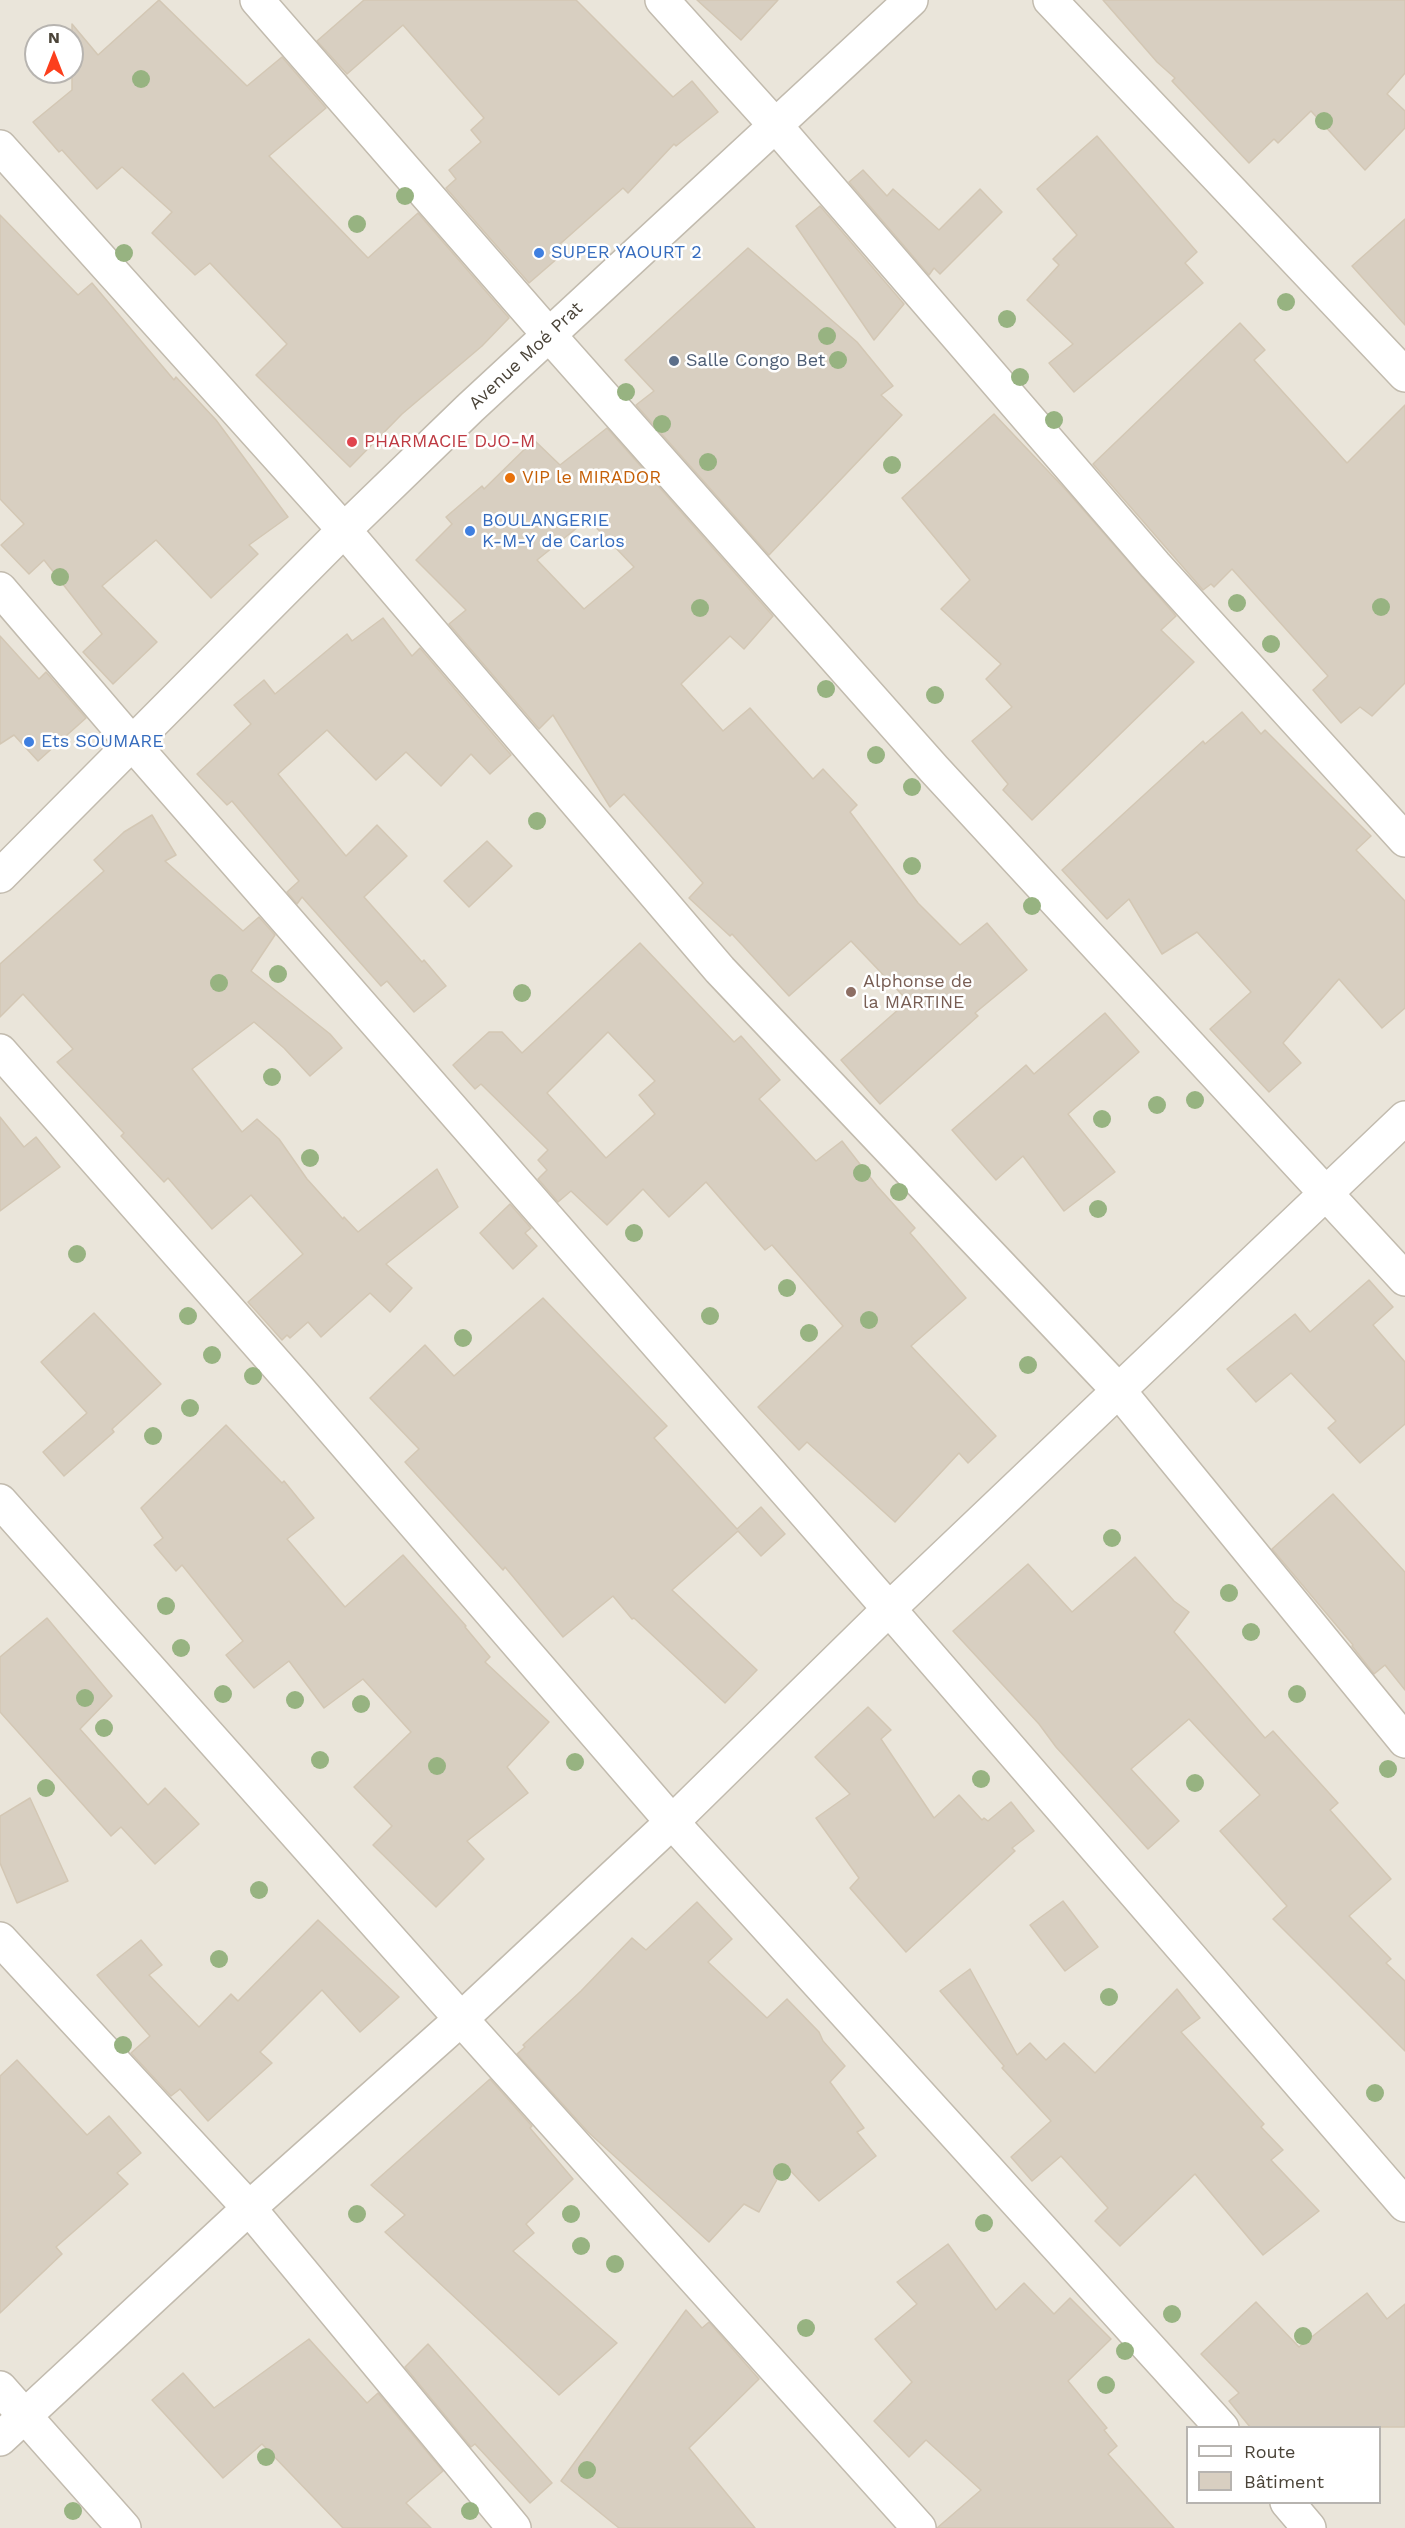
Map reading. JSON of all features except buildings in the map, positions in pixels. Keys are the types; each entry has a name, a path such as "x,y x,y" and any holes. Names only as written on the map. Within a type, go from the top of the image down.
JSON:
{"street":[{"path":"257,0 549,335 934,769 1405,1279"},
{"path":"662,0 775,125 1155,565 1405,840"},
{"name":"Avenue Moé Prat","path":"0,876 344,530 470,408 910,0"},
{"path":"1050,0 1405,375"},
{"path":"0,147 344,530 720,970 1119,1391 1405,1741"},
{"path":"0,589 1405,2205"},
{"path":"0,1051 298,1390 672,1822 1221,2426"},
{"path":"0,2439 249,2208 461,2019 672,1822 889,1609 1405,1118"},
{"path":"0,1501 918,2528"},
{"path":"0,1939 249,2208 514,2528"},
{"path":"0,2388 124,2528"},
{"path":"1289,2504 1309,2528"}],"shaded area":[{"path":"0,0 1405,0 1405,2528 0,2528"}],"place":[{"name":"SUPER YAOURT 2","path":"539,253"},
{"name":"Salle Congo Bet","path":"674,361"},
{"name":"PHARMACIE DJO-M","path":"352,442"},
{"name":"VIP le MIRADOR","path":"510,478"},
{"name":"BOULANGERIE K-M-Y de Carlos","path":"470,531"},
{"name":"Ets SOUMARE","path":"29,742"},
{"name":"Alphonse de la MARTINE","path":"851,992"}]}
